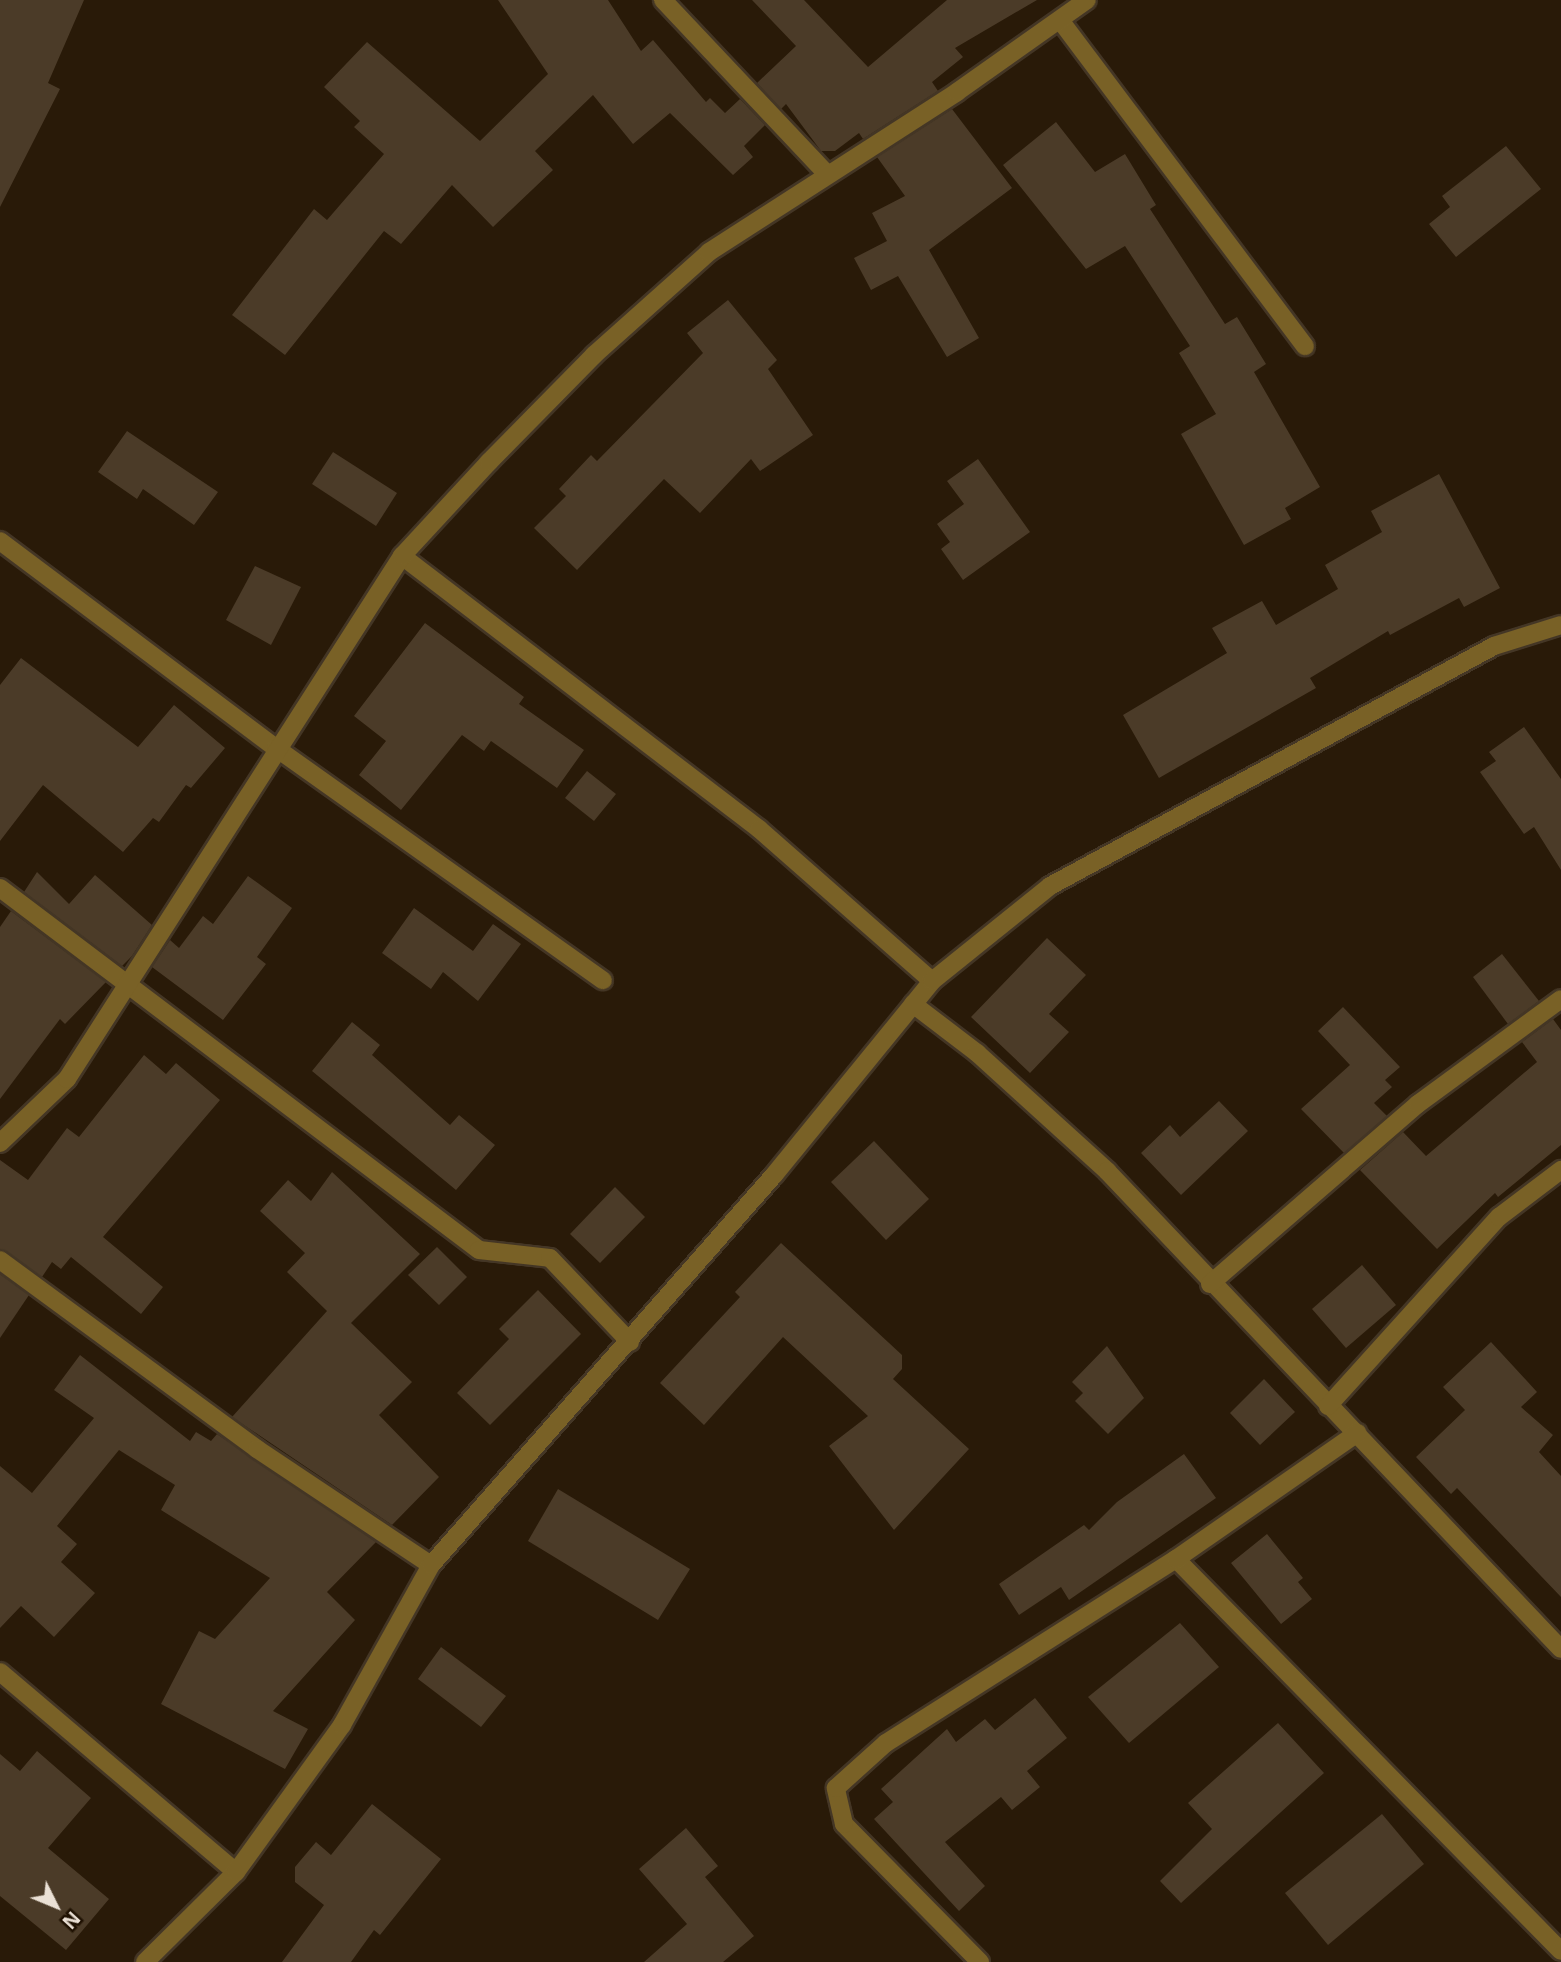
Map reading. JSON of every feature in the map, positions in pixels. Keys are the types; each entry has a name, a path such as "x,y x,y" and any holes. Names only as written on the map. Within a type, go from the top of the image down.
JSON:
{"street":[{"path":"663,0 826,173"},
{"path":"0,1143 67,1079 130,986 276,748 402,556 594,355 709,252 826,173 957,92 1087,0"},
{"path":"1060,20 1305,346"},
{"path":"0,541 276,748 604,980"},
{"path":"402,556 760,829 932,981"},
{"path":"145,1962 236,1872 342,1725 431,1565 532,1445 630,1342 932,981 1050,886 1494,646 1561,625"},
{"path":"0,888 479,1250 550,1258 630,1342"},
{"path":"1210,1284 1418,1104 1561,999"},
{"path":"913,1004 977,1053 1107,1171 1210,1284 1357,1433 1561,1649"},
{"path":"1328,1406 1499,1217 1561,1170"},
{"path":"0,1260 257,1448 431,1565"},
{"path":"980,1962 844,1824 836,1788 886,1743 1176,1559 1357,1433"},
{"path":"1176,1559 1561,1951"},
{"path":"0,1672 236,1872"}],"building":[{"path":"0,0 84,0 48,83 60,89 0,207"},
{"path":"498,0 608,0 641,51 653,40 706,102 710,98 725,113 740,99 765,125 744,146 753,157 733,175 670,113 633,144 593,95 535,151 553,170 493,227 452,185 401,244 384,231 285,355 232,315 314,209 327,220 384,154 354,127 360,121 324,87 367,42 480,141 548,74"},
{"path":"752,0 804,0 868,67 947,0 1037,0 955,48 963,57 932,82 938,91 863,139 859,133 835,151 821,151 786,104 781,109 757,83 796,46"},
{"path":"952,109 1012,188 929,250 979,338 947,357 898,276 871,290 854,258 887,241 872,213 905,196 877,157"},
{"path":"1056,122 1095,172 1125,154 1156,205 1150,209 1225,324 1237,317 1266,364 1254,372 1320,487 1285,508 1291,519 1244,545 1181,434 1216,414 1179,353 1190,346 1125,246 1086,269 1003,165"},
{"path":"1506,146 1541,189 1456,257 1429,224 1450,207 1442,196"},
{"path":"728,300 777,360 768,369 813,435 760,471 751,459 700,513 664,479 577,570 534,528 566,496 559,489 591,455 597,461 703,353 687,333"},
{"path":"127,431 218,492 194,525 143,489 137,499 98,472"},
{"path":"333,452 397,493 376,526 312,484"},
{"path":"978,459 1030,532 963,580 941,549 950,542 937,524 964,504 947,481"},
{"path":"1439,474 1500,588 1464,607 1459,598 1390,635 1388,631 1310,678 1316,688 1159,778 1123,715 1227,653 1212,628 1262,601 1276,625 1338,589 1325,565 1382,532 1371,511"},
{"path":"255,566 301,587 271,645 226,620"},
{"path":"425,623 524,697 519,704 584,750 557,788 491,741 484,751 462,735 401,810 359,775 386,741 354,716"},
{"path":"21,658 138,747 174,705 225,748 191,788 186,785 159,822 153,818 123,852 43,785 0,841 0,685"},
{"path":"1524,727 1561,779 1561,870 1534,827 1524,834 1480,772 1496,761 1489,752"},
{"path":"587,771 616,794 594,821 565,798"},
{"path":"37,872 69,904 95,875 152,925 132,956 122,966 24,892"},
{"path":"248,876 292,908 257,957 266,964 223,1020 152,967 170,940 179,948 203,916 213,924"},
{"path":"414,908 473,951 493,924 521,944 478,1001 443,972 431,989 382,953"},
{"path":"11,911 106,982 65,1024 60,1019 0,1099 0,927"},
{"path":"1047,938 1086,975 1049,1014 1069,1032 1030,1073 971,1017"},
{"path":"1502,954 1539,1001 1508,1024 1473,977"},
{"path":"1343,1007 1400,1067 1385,1080 1392,1087 1374,1103 1387,1116 1344,1153 1301,1109 1350,1065 1318,1031"},
{"path":"1553,1019 1561,1030 1561,1145 1498,1197 1495,1193 1437,1249 1360,1170 1403,1132 1426,1156 1537,1062 1522,1042"},
{"path":"352,1022 380,1045 372,1055 450,1125 459,1115 495,1145 456,1190 312,1071"},
{"path":"144,1055 166,1074 176,1063 220,1100 103,1237 163,1287 141,1314 71,1257 61,1269 52,1262 42,1277 0,1249 0,1160 28,1180 67,1128 79,1137"},
{"path":"1219,1101 1248,1131 1181,1195 1141,1153 1170,1125 1180,1137"},
{"path":"874,1141 929,1199 886,1240 831,1182"},
{"path":"332,1172 420,1254 351,1323 412,1382 379,1415 439,1477 392,1525 232,1417 327,1311 287,1272 305,1253 260,1211 288,1180 311,1201"},
{"path":"615,1187 645,1217 600,1263 570,1234"},
{"path":"781,1243 902,1355 902,1369 893,1379 969,1449 894,1530 829,1446 868,1416 783,1337 704,1425 660,1383 740,1297 735,1292"},
{"path":"437,1247 467,1277 439,1305 408,1275"},
{"path":"1362,1265 1396,1305 1346,1348 1312,1309"},
{"path":"0,1274 29,1295 0,1338"},
{"path":"538,1290 581,1334 490,1425 457,1393 509,1339 499,1329"},
{"path":"1491,1342 1537,1392 1521,1407 1553,1435 1539,1452 1561,1476 1561,1597 1457,1488 1451,1494 1416,1457 1465,1410 1443,1387"},
{"path":"1107,1346 1144,1398 1108,1434 1075,1401 1083,1393 1072,1382"},
{"path":"80,1355 190,1441 196,1432 211,1441 217,1434 376,1542 327,1592 355,1620 273,1711 308,1729 285,1769 161,1704 199,1631 215,1639 270,1578 161,1510 175,1485 119,1450 57,1526 77,1544 61,1562 95,1593 54,1637 21,1606 0,1628 0,1466 32,1493 94,1418 54,1390"},
{"path":"1264,1379 1295,1412 1260,1445 1230,1413"},
{"path":"1184,1454 1216,1498 1069,1600 1061,1587 1019,1615 999,1584 1084,1525 1089,1530 1117,1502"},
{"path":"558,1489 690,1569 658,1620 528,1541"},
{"path":"1267,1534 1303,1578 1298,1582 1312,1599 1281,1624 1231,1563"},
{"path":"1180,1623 1219,1667 1129,1743 1088,1697"},
{"path":"441,1647 506,1696 481,1727 418,1679"},
{"path":"1035,1698 1067,1738 1027,1771 1040,1787 1012,1810 1001,1797 945,1842 985,1886 959,1911 874,1819 893,1802 881,1789 947,1729 956,1742 985,1719 995,1730"},
{"path":"1278,1723 1324,1773 1181,1903 1160,1881 1212,1829 1188,1803"},
{"path":"37,1751 91,1798 48,1848 109,1899 66,1950 0,1896 0,1754 20,1771"},
{"path":"372,1804 441,1859 380,1935 374,1930 351,1962 282,1962 324,1905 295,1882 295,1867 316,1842 331,1855"},
{"path":"1382,1814 1424,1864 1328,1945 1285,1893"},
{"path":"686,1828 718,1866 705,1877 754,1936 723,1962 644,1962 687,1924 639,1869"}]}
